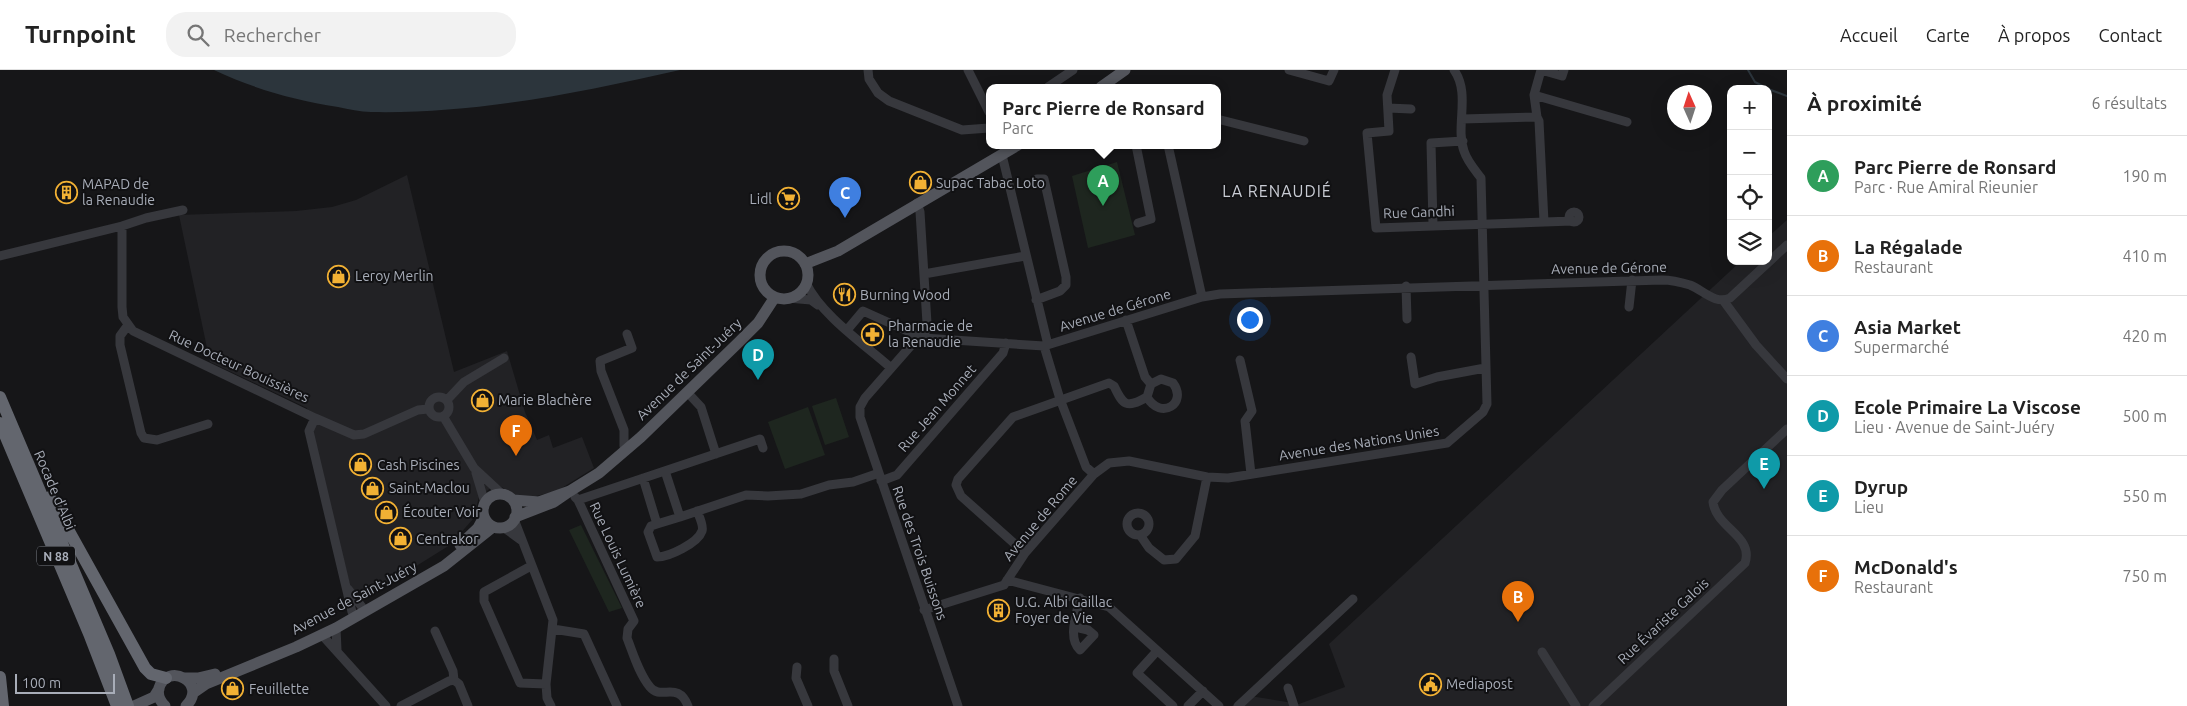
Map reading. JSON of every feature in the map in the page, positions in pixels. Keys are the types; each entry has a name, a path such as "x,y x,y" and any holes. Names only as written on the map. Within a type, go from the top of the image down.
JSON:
{"highway":[{"name":"Rocade d'Albi","path":"0,397 109,654 128,706"},
{"name":"Rocade d'Albi","path":"0,423 90,636 117,706"},
{"path":"25,458 36,470 145,668 163,684"},
{"path":"0,677 3,706"}],"main road":[{"path":"1105,84 1125,70"},
{"path":"805,264 826,257 1004,150"},
{"path":"784,251 796,255 805,264 806,283 802,290 788,298 775,297 764,288 760,281 760,273 765,260 771,255 784,251"},
{"name":"Avenue de Saint-Juéry","path":"514,518 574,496 641,437 758,323 775,297"},
{"path":"501,494 513,500 516,508 514,518 498,527 484,517 485,503 490,496 501,494"},
{"name":"Avenue de Saint-Juéry","path":"513,500 538,502 574,496"},
{"name":"Avenue de Saint-Juéry","path":"163,684 175,676 198,678 214,674 295,641 357,609 443,559 470,537 484,517"},
{"name":"Avenue de Saint-Juéry","path":"193,694 206,684 336,628 444,566 498,527"},
{"path":"185,678 192,688 193,694 186,706"},
{"path":"142,705 154,697 163,684"},
{"path":"163,684 159,697 164,705"},
{"path":"142,705 155,703 164,705"}],"street":[{"path":"868,70 869,79 878,93 889,101 962,130 986,128"},
{"path":"968,70 986,106"},
{"path":"1052,84 1073,70"},
{"path":"1290,70 1329,81 1334,70"},
{"name":"Rue Gandhi","path":"1395,70 1387,95 1389,131 1367,133 1376,228 1572,221"},
{"name":"Avenue des Nations Unies","path":"1094,474 1109,463 1129,461 1207,477 1228,478 1450,442 1485,410 1481,178 1464,151 1459,78 1455,70"},
{"path":"1544,222 1539,121 1534,95 1541,70 1562,76 1564,70"},
{"path":"1534,95 1627,122"},
{"path":"1388,108 1411,109"},
{"path":"1462,119 1537,117"},
{"path":"1221,120 1304,141"},
{"path":"1433,225 1431,143 1463,141"},
{"path":"1137,149 1151,219 1138,223"},
{"path":"1169,149 1202,297"},
{"path":"1004,150 1025,256 1060,400 1086,467 1094,474"},
{"path":"1036,300 1060,291 1066,285 1066,277 1044,179 1037,179"},
{"path":"806,283 810,293 824,309 892,368 916,341 924,338 927,323 920,212 917,203"},
{"path":"0,256 183,210"},
{"path":"122,226 122,308 128,325 122,330 120,345 141,433 144,438 157,440 208,424"},
{"path":"1787,245 1730,298 1723,300 1756,345 1787,379"},
{"path":"924,274 1025,256"},
{"path":"1629,307 1632,280"},
{"name":"Avenue de Gérone","path":"847,330 864,311 924,338 1046,345 1202,297 1220,294 1406,286 1632,280 1678,282 1691,285 1717,300 1723,300"},
{"path":"1406,286 1407,319"},
{"path":"788,298 811,300 824,309"},
{"path":"1126,320 1145,377 1151,384"},
{"name":"Rue Docteur Bouissières","path":"128,325 139,334 315,418 309,431 347,589 357,609"},
{"path":"627,334 632,348 600,361 601,371 624,430 624,446 627,450"},
{"name":"Rue Jean Monnet","path":"657,524 746,495 801,494 829,485 897,475 1003,354 1006,343"},
{"path":"1411,357 1415,384 1485,368"},
{"path":"447,400 464,382 504,358"},
{"path":"1240,360 1252,411 1245,420 1252,474"},
{"name":"Rue des Trois Buissons","path":"892,368 860,407 860,417 958,706"},
{"path":"1160,379 1173,383 1178,392 1177,400 1169,408 1164,409 1153,406 1147,397 1151,384 1160,379"},
{"path":"1024,553 958,490 958,479 1013,417 1108,384 1114,386 1119,400 1124,403 1130,404 1147,397"},
{"path":"687,392 700,407 716,454"},
{"path":"442,397 447,400 449,409 443,416 434,416 428,409 429,404 434,398 442,397"},
{"path":"315,418 354,435 364,434 418,410 428,409"},
{"path":"443,416 474,468 485,503"},
{"name":"Rue Évariste Galois","path":"1593,706 1745,564 1748,554 1745,546 1714,512 1713,502 1722,490 1787,429"},
{"path":"624,430 641,437"},
{"path":"574,496 643,478 760,439 763,448"},
{"path":"474,468 501,494"},
{"path":"664,471 680,517"},
{"name":"Avenue de Rome","path":"924,610 1004,585 1024,553 1094,474"},
{"path":"1140,535 1149,548 1164,560 1176,558 1195,536 1207,477"},
{"path":"643,478 657,524 651,526 648,532 656,555 662,557 684,548 702,532 698,511"},
{"name":"Rue Louis Lumière","path":"574,496 634,621 628,629 626,638 649,686 657,692 678,692 683,696 688,706"},
{"path":"514,518 531,566 552,612 553,629 546,684 547,698 551,706"},
{"path":"498,527 521,540"},
{"path":"531,566 484,592 484,601 520,683 546,684"},
{"path":"1007,580 1109,607 1203,690 1218,706"},
{"path":"1075,627 1080,598"},
{"path":"1238,706 1353,599"},
{"path":"336,628 337,650"},
{"path":"553,629 584,634 617,706"},
{"path":"435,631 453,671 454,680 459,684 468,706"},
{"path":"322,635 386,706"},
{"path":"1157,651 1137,673 1173,706"},
{"path":"1542,652 1576,706"},
{"path":"834,659 834,672 848,706"},
{"path":"797,667 796,678 808,706"},
{"path":"401,706 448,681 454,680"},
{"path":"1288,688 1294,706"},
{"path":"1188,706 1203,690"}],"shaded area":[{"path":"214,70 680,70 603,87 488,106 410,112 371,112 290,97 244,83"},
{"path":"1117,162 1135,235 1088,248 1072,176"},
{"path":"407,175 454,372 507,351 525,412 537,440 549,435 553,448 582,437 594,468 557,491 532,497 518,496 496,484 479,497 473,519 450,545 365,598 360,598 351,588 348,578 307,408 210,362 179,215 296,211 332,207 356,200"},
{"path":"1787,220 1787,706 1232,706 1244,695 1299,704 1345,687 1329,644 1737,265 1772,265 1772,233"},
{"path":"836,398 849,437 825,445 812,406"},
{"path":"808,407 825,455 785,469 768,422"},
{"path":"581,525 622,608 609,612 569,530"}],"waterway":[{"path":"1748,70 1755,82 1761,85"},
{"path":"1772,90 1787,96"}],"place":[{"name":"Supac Tabac Loto","path":"920,183"},
{"name":"MAPAD de la Renaudie","path":"66,192"},
{"name":"Lidl","path":"788,199"},
{"name":"Parc Pierre de Ronsard","path":"1103,206"},
{"name":"Asia Market","path":"845,218"},
{"name":"Leroy Merlin","path":"339,276"},
{"name":"Burning Wood","path":"844,295"},
{"name":"Pharmacie de la Renaudie","path":"872,334"},
{"name":"Ecole Primaire La Viscose","path":"758,380"},
{"name":"Marie Blachère","path":"482,400"},
{"name":"McDonald's","path":"516,456"},
{"name":"Cash Piscines","path":"361,465"},
{"name":"Saint-Maclou","path":"373,488"},
{"name":"Dyrup","path":"1764,489"},
{"name":"Écouter Voir","path":"387,512"},
{"name":"Centrakor","path":"400,539"},
{"name":"U.G. Albi Gaillac Foyer de Vie","path":"999,610"},
{"name":"La Régalade","path":"1518,622"},
{"name":"Mediapost","path":"1430,684"},
{"name":"Feuillette","path":"233,689"}],"district":[{"name":"LA RENAUDIÉ","path":"1277,191"}]}
